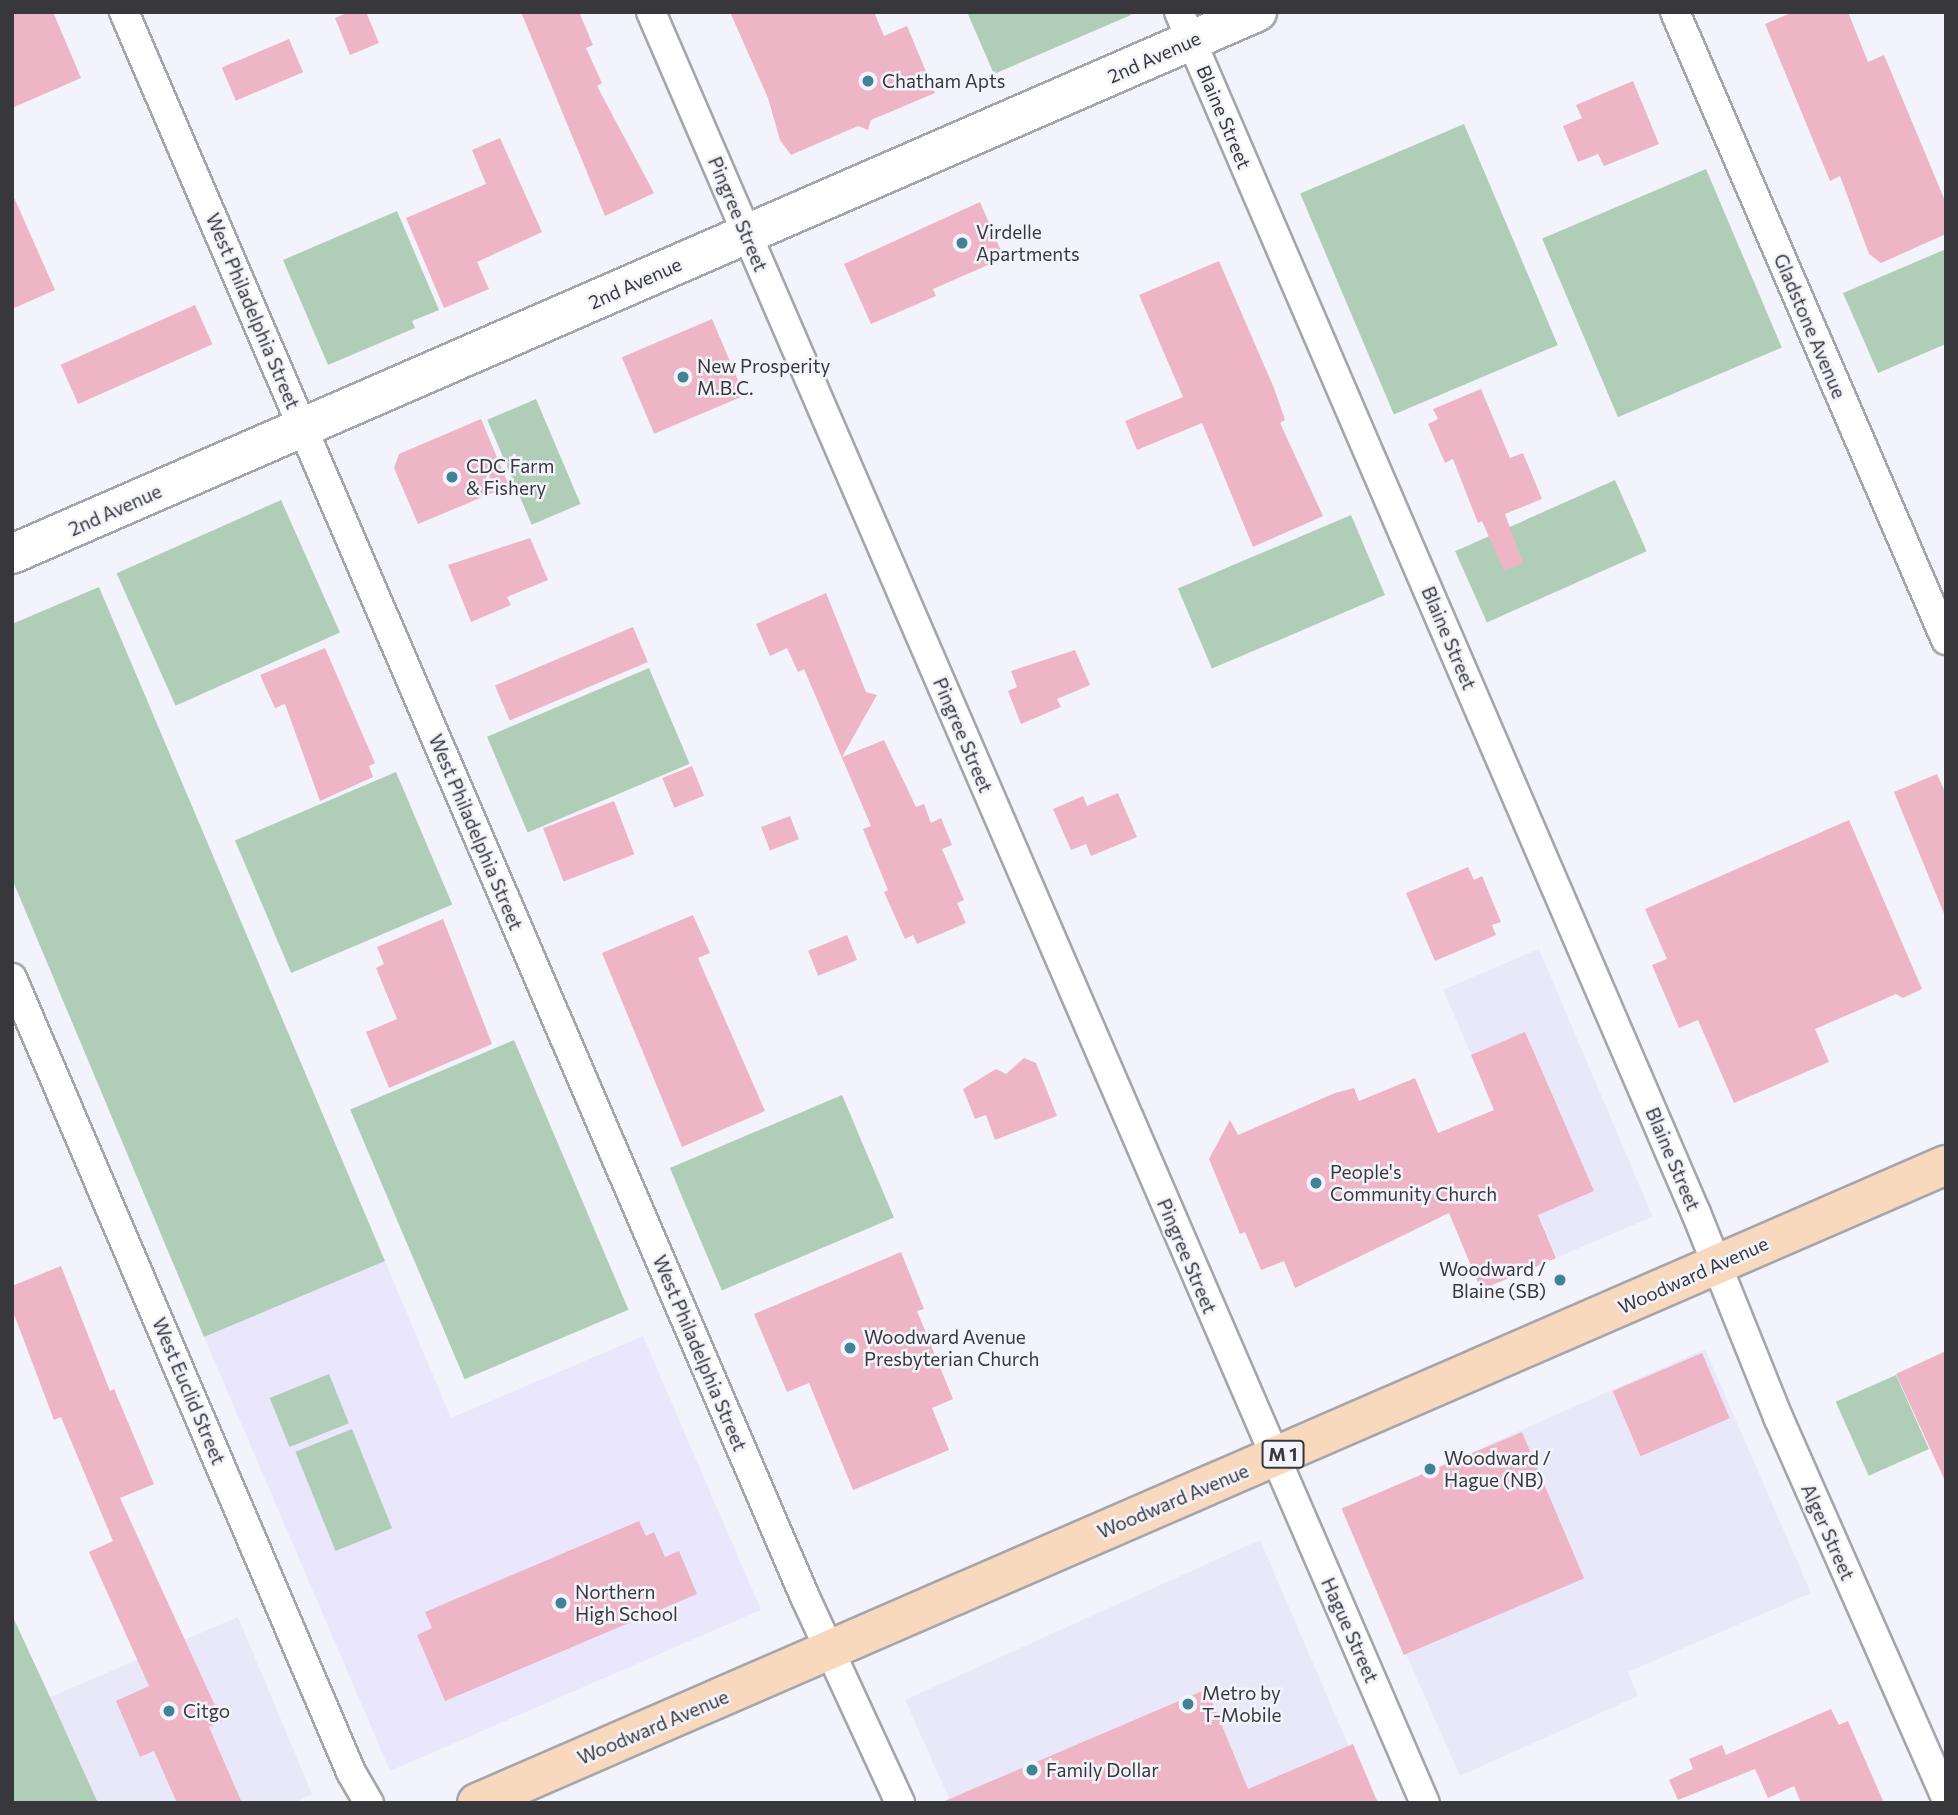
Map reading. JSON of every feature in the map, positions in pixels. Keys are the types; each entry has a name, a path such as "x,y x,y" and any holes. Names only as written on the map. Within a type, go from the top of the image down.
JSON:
{"main road":[{"name":"Woodward Avenue","path":"477,1803 1946,1165"}],"street":[{"name":"West Philadelphia Street","path":"124,12 805,1597 833,1650 900,1803"},
{"name":"Pingree Street","path":"651,12 1273,1458"},
{"name":"2nd Avenue","path":"12,554 747,234 1185,27 1257,12"},
{"name":"Gladstone Avenue","path":"1675,12 1946,640"},
{"name":"Blaine Street","path":"1185,27 1715,1265"},
{"name":"West Euclid Street","path":"12,978 351,1772 369,1803"},
{"name":"Alger Street","path":"1715,1265 1946,1798"},
{"name":"Hague Street","path":"1273,1458 1425,1803"}],"shaded area":[{"path":"1539,949 1653,1217 1557,1258 1443,990"},
{"path":"385,1261 451,1418 643,1336 761,1610 390,1771 204,1337"},
{"path":"1705,1349 1811,1593 1628,1672 1638,1696 1460,1776 1342,1509"},
{"path":"1260,1540 1373,1803 951,1803 905,1700"},
{"path":"238,1617 312,1794 294,1803 98,1803 50,1697"}],"green space":[{"path":"967,12 1129,12 1131,15 994,74"},
{"path":"1464,124 1558,345 1394,414 1300,194"},
{"path":"1706,169 1782,348 1618,417 1542,239"},
{"path":"397,211 439,310 412,321 415,328 328,365 283,260"},
{"path":"1946,249 1946,344 1878,373 1843,293"},
{"path":"536,399 581,504 532,525 487,420"},
{"path":"1615,480 1647,551 1487,622 1455,551"},
{"path":"281,500 340,632 176,706 117,573"},
{"path":"1351,515 1385,595 1212,669 1178,588"},
{"path":"99,587 385,1261 204,1337 12,879 12,624"},
{"path":"649,668 690,764 528,833 487,737"},
{"path":"396,772 452,905 291,973 235,840"},
{"path":"514,1040 628,1310 465,1379 350,1110"},
{"path":"842,1095 894,1217 722,1290 670,1168"},
{"path":"329,1374 349,1423 290,1447 270,1398"},
{"path":"1896,1375 1929,1449 1869,1476 1836,1402"},
{"path":"352,1429 392,1528 336,1551 295,1452"},
{"path":"12,1615 50,1697 98,1803 12,1803"}],"building":[{"path":"12,12 53,12 81,78 12,108"},
{"path":"349,12 366,12 379,43 350,55 335,18"},
{"path":"521,12 579,12 593,45 586,48 602,83 597,86 654,193 605,216"},
{"name":"Chatham Apts","path":"730,12 874,12 884,36 907,26 935,93 871,120 868,130 858,126 791,155 780,140 768,98"},
{"path":"1793,12 1848,12 1868,62 1884,55 1946,203 1946,234 1881,263 1869,254 1840,176 1830,181 1765,24"},
{"path":"289,39 303,72 236,101 222,68"},
{"path":"1633,81 1659,144 1604,166 1598,154 1578,162 1563,126 1582,118 1576,105"},
{"path":"500,138 542,232 477,262 489,289 444,308 406,218 486,184 472,150"},
{"path":"12,193 55,290 12,309"},
{"path":"980,202 1004,258 933,289 936,296 871,324 844,264"},
{"path":"1219,261 1274,388 1285,420 1280,423 1323,516 1253,547 1202,423 1137,450 1125,421 1183,397 1139,295"},
{"path":"195,305 212,344 78,404 61,365"},
{"name":"New Prosperity M.B.C.","path":"712,319 744,395 654,434 622,357"},
{"path":"1481,389 1510,458 1523,453 1542,499 1505,514 1523,563 1504,571 1482,521 1478,523 1453,459 1445,463 1428,424 1438,419 1433,409"},
{"name":"CDC Farm & Fishery","path":"481,419 509,486 418,524 394,468 399,454"},
{"path":"530,538 548,580 507,597 511,605 471,622 448,565"},
{"path":"826,593 866,692 877,695 842,757 884,740 916,807 924,804 931,823 941,818 952,845 942,849 964,900 957,903 966,923 917,944 913,935 905,939 884,892 888,890 863,829 871,826 804,669 798,672 787,648 770,656 756,624"},
{"path":"633,627 648,662 510,721 495,686"},
{"path":"325,648 375,763 369,766 373,777 320,801 285,704 275,708 260,675"},
{"path":"1075,650 1090,685 1057,699 1061,707 1021,724 1008,691 1017,687 1011,671"},
{"path":"692,766 704,796 674,808 662,778"},
{"path":"1937,774 1946,794 1945,916 1894,792"},
{"path":"1118,793 1137,837 1091,856 1086,844 1071,850 1053,809 1083,796 1087,806"},
{"path":"614,801 634,854 563,881 543,828"},
{"path":"790,816 799,839 770,850 761,827"},
{"path":"1849,820 1922,989 1903,998 1896,994 1815,1029 1829,1062 1734,1103 1698,1020 1679,1028 1652,965 1667,959 1645,909"},
{"path":"1468,867 1474,880 1482,876 1501,922 1492,925 1496,935 1435,961 1406,893"},
{"path":"693,915 710,953 698,958 765,1111 682,1147 602,953"},
{"path":"443,919 492,1044 389,1088 366,1032 397,1019 376,968 384,964 377,947"},
{"path":"847,935 857,960 818,976 808,951"},
{"path":"1525,1032 1594,1191 1538,1215 1556,1258 1481,1290 1449,1213 1295,1288 1284,1261 1261,1270 1245,1232 1240,1234 1209,1159 1230,1120 1238,1135 1335,1093 1354,1088 1359,1101 1415,1078 1438,1133 1494,1110 1471,1055"},
{"path":"1024,1058 1036,1063 1057,1116 995,1140 986,1115 975,1119 963,1089 996,1069 1006,1074"},
{"name":"Woodward Avenue Presbyterian Church","path":"901,1252 924,1309 917,1311 953,1399 932,1408 949,1450 853,1490 809,1383 787,1392 754,1314"},
{"path":"61,1266 110,1391 114,1389 154,1484 120,1498 222,1721 209,1727 242,1803 177,1803 154,1751 140,1757 116,1701 149,1686 89,1552 113,1541 61,1417 54,1420 12,1309 12,1286"},
{"path":"1946,1351 1946,1483 1896,1374"},
{"path":"1702,1353 1730,1418 1640,1456 1613,1391"},
{"path":"1522,1432 1584,1578 1404,1655 1342,1509"},
{"name":"Northern High School","path":"639,1521 646,1536 654,1532 665,1557 679,1551 697,1594 445,1701 417,1635 432,1628 425,1612"},
{"path":"1207,1689 1248,1789 1353,1744 1378,1803 940,1803"},
{"path":"1831,1709 1839,1725 1848,1721 1884,1803 1801,1803 1794,1786 1768,1798 1755,1769 1678,1800 1669,1780 1693,1769 1689,1759 1722,1745 1726,1755"}],"place":[{"name":"Chatham Apts","path":"868,81"},
{"name":"Virdelle Apartments","path":"962,243"},
{"name":"New Prosperity M.B.C.","path":"683,377"},
{"name":"CDC Farm & Fishery","path":"452,477"},
{"name":"People's Community Church","path":"1316,1183"},
{"name":"Woodward / Blaine (SB)","path":"1560,1280"},
{"name":"Woodward Avenue Presbyterian Church","path":"850,1348"},
{"name":"Woodward / Hague (NB)","path":"1430,1469"},
{"name":"Northern High School","path":"561,1603"},
{"name":"Metro by T-Mobile","path":"1188,1704"},
{"name":"Citgo","path":"169,1711"},
{"name":"Family Dollar","path":"1032,1770"}]}
